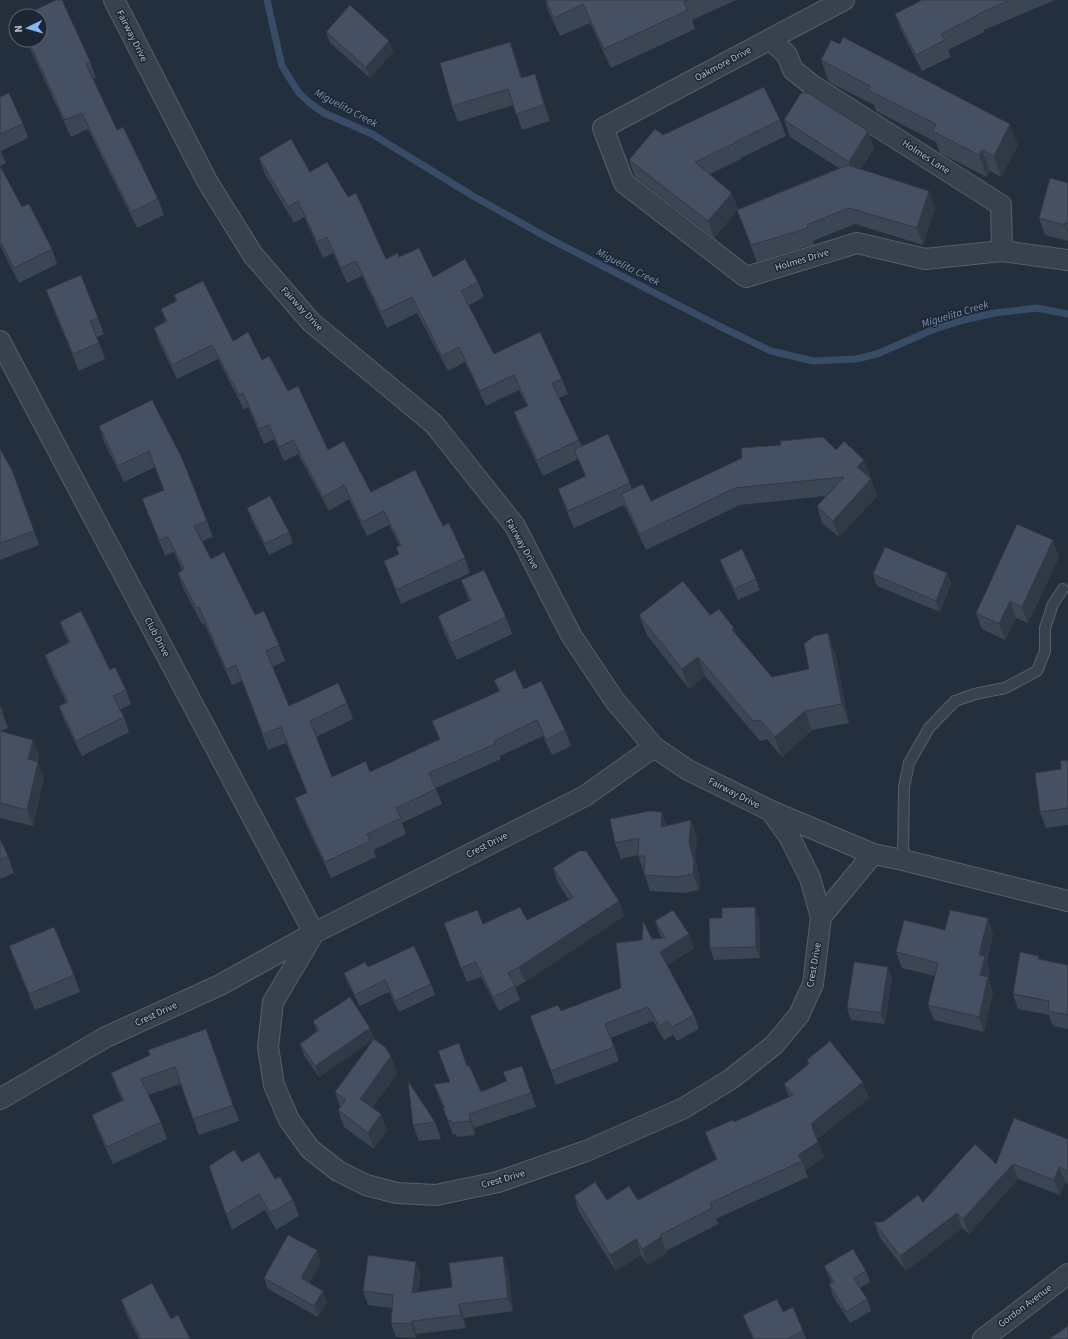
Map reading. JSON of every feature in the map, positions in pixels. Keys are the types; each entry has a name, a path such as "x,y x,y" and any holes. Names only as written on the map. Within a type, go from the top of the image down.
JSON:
{"street":[{"name":"Fairway Drive","path":"114,0 207,181 253,255 311,322 434,424 515,526 571,634 615,701 654,747 688,770 771,811 873,854 1068,901"},
{"name":"Oakmore Drive","path":"603,128 844,0"},
{"name":"Holmes Lane","path":"770,39 786,55 793,70 812,85 1001,205 1002,251"},
{"name":"Holmes Drive","path":"603,128 624,183 746,277 857,243 925,259 1002,251 1068,260"},
{"name":"Club Drive","path":"0,341 314,933"},
{"name":"Crest Drive","path":"0,1099 106,1037 220,985 314,933 585,796 654,747"},
{"name":"Crest Drive","path":"314,933 273,1002 268,1047 274,1085 289,1120 310,1149 338,1171 366,1185 397,1193 436,1195 498,1182 586,1151 684,1108 731,1079 774,1045 799,1015 813,984 821,917 810,878 790,838 771,811"},
{"path":"821,917 873,854"},
{"name":"Gordon Avenue","path":"983,1339 1068,1274"}],"lane":[{"path":"903,860 904,787 909,763 929,728 955,701 975,694 1005,688 1037,671 1045,651 1045,628 1053,604 1063,589"}],"building":[{"path":"56,0 62,0 90,61 86,64 117,130 123,127 158,199 131,212 82,113 65,120 32,48 48,48 48,8 39,8"},
{"path":"546,0 689,0 684,2 688,10 604,49 583,4 554,18"},
{"path":"922,0 1010,0 978,14 941,34 945,40 916,55 895,14"},
{"path":"350,5 389,41 366,67 326,32"},
{"path":"843,37 1010,124 994,156 982,150 979,155 932,131 936,124 868,90 870,86 821,60 831,40 840,44"},
{"path":"510,42 521,78 535,74 544,105 516,114 508,89 452,106 440,63"},
{"path":"764,87 780,120 695,162 732,193 708,221 629,160 655,129 663,135"},
{"path":"9,93 23,124 0,134 0,97"},
{"path":"801,93 808,93 868,131 849,162 784,120"},
{"path":"291,139 310,172 327,162 348,197 356,193 386,259 398,253 399,257 419,248 433,277 465,259 478,282 461,291 494,354 540,332 562,379 552,383 579,440 537,460 514,412 528,406 514,375 480,391 459,347 442,356 412,297 381,312 356,261 341,268 327,237 317,242 298,201 288,207 259,158"},
{"path":"848,165 929,191 917,228 849,208 807,225 808,227 802,230 751,245 737,210"},
{"path":"0,166 22,207 29,204 52,249 14,268 0,241"},
{"path":"1050,178 1068,183 1068,224 1065,223 1065,225 1039,218"},
{"path":"81,275 98,318 90,321 99,343 73,354 46,290"},
{"path":"203,281 233,341 248,332 262,360 269,356 288,391 298,386 328,450 344,441 371,492 415,470 443,526 449,523 465,558 396,590 384,561 399,554 396,547 401,545 384,511 362,522 344,485 323,497 293,440 279,447 269,425 259,429 243,393 239,395 212,345 172,365 154,328 167,321 161,309 177,301 174,295"},
{"path":"152,400 182,458 207,521 194,526 211,559 224,552 255,615 264,611 279,645 266,651 289,706 338,683 347,703 310,721 332,777 366,761 370,772 440,739 432,721 500,691 494,680 515,670 524,689 541,681 565,730 546,740 537,720 494,741 495,744 429,773 436,789 396,808 401,818 367,834 370,841 325,862 295,798 307,793 281,727 263,734 236,665 226,669 199,607 196,608 178,573 184,569 168,537 159,540 142,499 164,490 149,451 118,466 99,426"},
{"path":"608,434 630,483 568,511 558,489 586,476 574,450"},
{"path":"823,437 836,450 844,441 864,460 857,467 871,479 833,521 817,506 844,477 735,488 640,534 621,494 643,484 651,501 742,458 741,448 781,445 780,441"},
{"path":"0,449 12,470 34,531 0,543"},
{"path":"270,496 289,532 265,544 247,508"},
{"path":"1017,524 1053,540 1022,607 1010,601 999,624 976,613"},
{"path":"885,547 947,573 936,601 873,574"},
{"path":"742,549 756,579 734,589 720,560"},
{"path":"484,570 506,617 451,643 438,616 471,600 461,580"},
{"path":"683,581 710,615 719,609 734,628 732,630 772,677 809,669 804,644 814,636 828,633 842,704 805,711 775,737 760,720 753,721 698,657 682,669 639,615"},
{"path":"81,611 110,670 115,667 126,690 113,696 124,717 76,741 59,706 68,702 45,655 70,642 60,622"},
{"path":"0,706 3,712 0,713"},
{"path":"0,731 33,740 28,759 38,762 27,810 0,803"},
{"path":"1068,760 1068,808 1040,812 1035,773 1061,769 1060,761"},
{"path":"650,811 662,812 661,827 691,820 689,841 694,863 693,874 678,877 644,875 645,856 638,856 639,838 615,843 610,819"},
{"path":"0,839 8,856 0,860"},
{"path":"579,851 586,851 619,901 508,973 515,986 493,997 476,962 461,968 444,923 477,910 483,924 520,907 527,920 573,898 553,868"},
{"path":"755,907 756,947 710,948 709,918 722,918 722,908"},
{"path":"673,910 689,934 660,952 694,1015 672,1027 668,1021 659,1026 648,1007 605,1024 614,1047 551,1071 530,1016 558,1005 561,1011 621,988 616,943 642,940 643,921 652,939 665,938 655,921"},
{"path":"950,910 988,918 979,955 985,956 980,975 988,977 979,1017 928,1005 938,963 896,952 904,920 945,930"},
{"path":"54,927 74,975 29,994 9,946"},
{"path":"414,946 431,984 395,1001 385,980 355,995 344,973 365,962 368,967"},
{"path":"1020,952 1039,956 1038,959 1068,965 1068,1015 1048,1011 1049,1001 1013,994"},
{"path":"854,962 888,967 881,1013 847,1008"},
{"path":"350,997 370,1028 315,1066 300,1044 319,1030 313,1021"},
{"path":"206,1029 233,1105 193,1119 175,1067 141,1079 161,1122 107,1147 92,1115 124,1100 111,1073 150,1055 148,1050"},
{"path":"374,1039 385,1047 391,1056 360,1099 381,1114 368,1133 338,1110 346,1100 335,1092"},
{"path":"830,1041 863,1082 811,1124 818,1142 798,1155 802,1161 710,1203 712,1208 660,1235 661,1237 642,1249 636,1239 610,1255 574,1196 595,1182 607,1200 629,1186 638,1200 717,1159 705,1132 733,1120 734,1122 793,1095 784,1084 809,1064 807,1060"},
{"path":"459,1043 467,1066 469,1065 481,1092 507,1081 503,1072 522,1066 531,1093 469,1114 470,1121 452,1123 451,1120 448,1121 443,1108 445,1108 434,1084 450,1082 438,1051"},
{"path":"408,1081 435,1122 413,1125"},
{"path":"1014,1118 1068,1139 1068,1171 1059,1167 1054,1180 1013,1164 963,1219 957,1213 900,1256 874,1222 883,1222 918,1195 923,1202 975,1144 996,1164"},
{"path":"234,1150 242,1162 259,1152 275,1179 280,1177 293,1200 270,1213 259,1194 226,1214 209,1166"},
{"path":"288,1235 317,1250 301,1278 323,1291 314,1306 264,1278"},
{"path":"853,1249 866,1271 854,1278 867,1299 846,1312 829,1284 834,1282 824,1266"},
{"path":"368,1255 416,1262 412,1293 452,1287 449,1263 503,1256 508,1298 459,1304 461,1315 412,1321 411,1324 391,1323 393,1295 363,1291"},
{"path":"152,1283 171,1319 178,1315 190,1339 141,1339 121,1300"},
{"path":"777,1299 783,1312 793,1307 803,1331 787,1339 754,1339 743,1315"},
{"path":"1068,1326 1068,1339 1049,1339"}],"waterway":[{"name":"Miguelita Creek","path":"267,0 282,66 299,93 311,104 324,113 372,134 473,196 548,238 719,326 771,351 813,361 856,359 877,354 932,330 963,320 995,313 1037,308 1068,314"}]}
